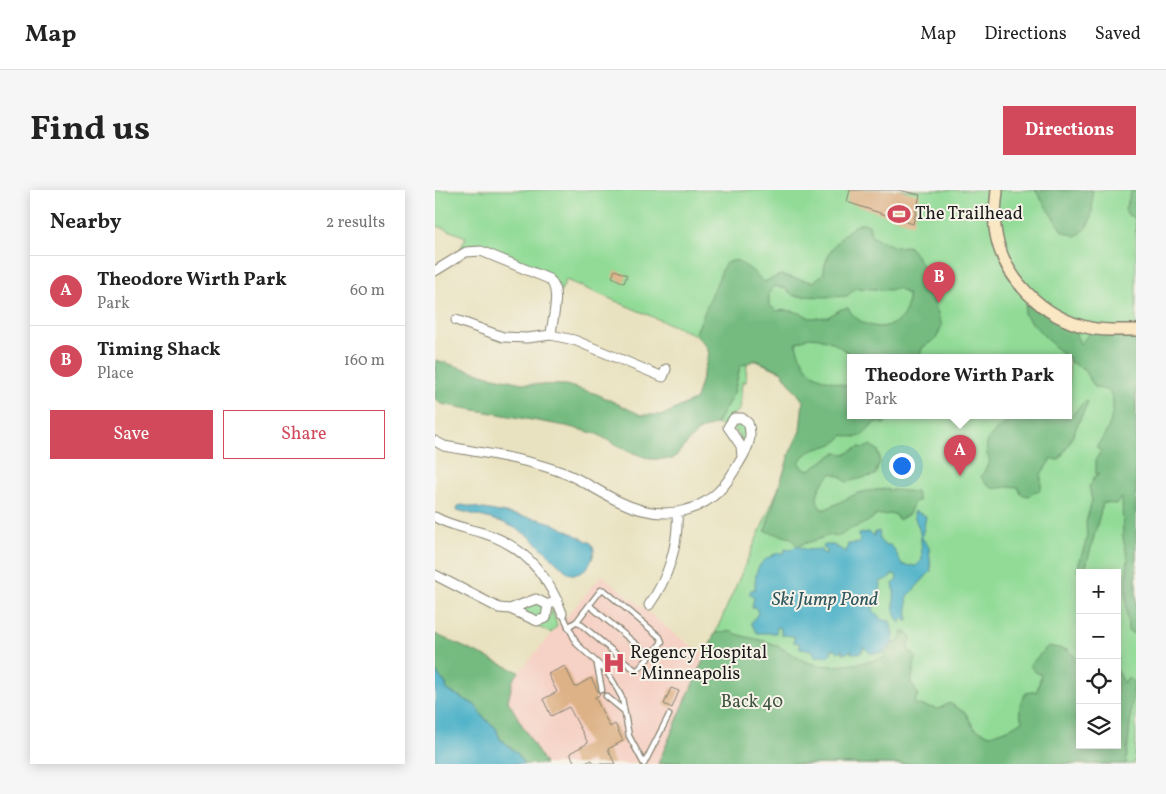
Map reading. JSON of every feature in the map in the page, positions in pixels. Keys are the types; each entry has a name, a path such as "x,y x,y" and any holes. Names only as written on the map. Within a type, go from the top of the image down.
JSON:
{"street":[{"path":"997,190 994,221 998,243 1009,270 1030,296 1058,316 1082,326 1103,330 1134,330"},
{"path":"435,271 466,252 481,251 549,279 554,285 556,294 551,335"},
{"path":"456,320 503,337 527,338 551,335 579,342 663,377 666,369"},
{"path":"435,441 445,446 557,470 631,507 655,512 677,512 701,505 717,494 742,457"},
{"path":"649,605 659,590 673,553 677,532 677,512"},
{"path":"435,517 455,526 491,536 515,548 542,574 562,613"},
{"path":"435,576 452,582 486,602 510,609 537,621 545,618 548,605 557,600"},
{"path":"510,609 536,599 548,605"}],"lane":[{"path":"568,627 577,620 601,590 604,590 661,637 662,642 638,670 635,670 577,620"},
{"path":"589,606 650,656"},
{"path":"562,613 577,644 597,665 607,672 614,683 622,698 629,736 644,764"},
{"path":"597,665 602,690"},
{"path":"606,696 624,711"},
{"path":"644,764 669,715"}],"shaded area":[{"name":"Regency Hospital - Minneapolis","path":"602,575 676,635 705,655 658,764 545,764 508,701 513,679"}],"green space":[{"path":"435,190 1136,190 1136,325 1133,326 1133,339 1136,339 1136,742 1134,764 658,764 822,389 566,280 560,293 553,277 535,267 533,268 507,256 479,248 460,250 466,237 435,225"},
{"path":"1035,190 1092,190 1092,211 1086,228 1076,236 1062,231"},
{"path":"1132,190 1136,190 1136,232 1135,218 1128,215 1125,209"},
{"path":"863,223 869,225 871,236 895,247 908,246 926,274 942,325 936,339 923,347 920,354 850,354 832,342 809,337 796,343 802,359 812,373 818,377 847,386 847,419 887,419 884,424 875,422 862,436 843,435 839,440 808,453 799,463 802,468 809,470 835,453 846,454 859,447 865,448 870,445 878,450 880,462 875,475 846,482 840,476 832,473 819,490 818,504 821,509 826,509 858,493 867,491 884,489 916,492 919,501 914,502 909,514 899,520 895,514 876,515 868,522 840,536 831,535 797,546 791,538 765,531 790,452 800,431 803,401 781,371 756,360 740,366 734,393 716,424 698,431 673,459 650,459 623,449 597,434 566,426 441,404 435,399 436,360 489,376 527,384 566,385 597,394 641,415 663,415 696,399 709,353 705,344 695,335 725,263 736,260 750,269 764,282 780,275 813,282 824,273 831,251 849,230","holes":["775,286 786,289 794,296 847,296 856,288 889,290 898,288 908,295 907,307 902,317 894,323 885,326 865,323 848,308 841,309 828,317 810,318 794,311 777,311 769,305 769,293"]},
{"path":"1026,305 1030,305 1074,329 1080,344 1090,333 1133,334 1133,339 1136,339 1136,634 1128,631 1125,581 1128,559 1123,539 1122,498 1116,504 1103,503 1085,569 1077,569 1087,538 1086,522 1092,501 1089,486 1093,482 1092,479 1099,474 1096,474 1096,459 1101,451 1097,448 1097,445 1105,434 1111,420 1112,397 1109,391 1095,387 1083,369 1072,363 1072,354 1064,354 1024,314"},
{"path":"747,363 746,382 742,382 740,410 728,418 724,427 716,424 734,393 740,366"},
{"path":"1085,401 1088,402 1069,444 1059,460 1051,459 1041,474 1041,489 1028,496 1021,494 1018,487 990,487 981,477 990,461 986,449 989,439 995,431 1006,424 1008,419 1072,419 1072,415"},
{"path":"736,422 744,425 747,436 745,444 732,426"},
{"path":"537,603 544,607 544,613 539,618 522,611 523,607"},
{"path":"552,609 557,626 551,633 536,626 548,621"},
{"name":"Back 40","path":"731,631 771,643 810,663 828,666 883,659 892,643 898,642 903,632 908,633 911,638 908,649 916,657 911,683 918,694 914,704 939,709 949,703 965,712 974,728 990,735 1009,729 1022,721 1020,710 1022,700 1026,693 1037,691 1041,675 1034,671 1030,665 1048,646 1068,650 1076,658 1076,749 1121,749 1121,677 1124,683 1128,677 1134,683 1126,764 684,764 679,761 658,764 715,633"},
{"path":"435,634 519,672 513,680 508,701 545,764 524,764 517,753 500,739 496,728 484,718 475,705 447,690 446,684 435,671"}],"water":[{"path":"462,505 552,523 591,543 594,549 590,564 578,574 568,573 529,536 502,522 457,510 458,506"},
{"name":"Ski Jump Pond","path":"914,511 926,516 922,538 929,547 931,571 907,597 907,622 903,618 900,623 895,614 893,584 897,579 896,575 892,574 888,579 881,581 880,596 876,597 873,610 882,620 890,621 894,639 889,649 884,650 884,653 870,653 864,647 861,653 851,653 852,650 844,654 842,650 838,652 835,649 831,650 831,654 827,657 824,655 816,657 812,650 800,649 799,643 794,642 794,636 781,635 781,628 777,627 776,633 757,633 751,623 758,613 756,608 752,608 754,597 749,594 752,589 755,590 756,573 763,561 774,554 784,553 785,549 790,550 797,546 807,550 821,549 821,552 826,554 827,550 823,548 824,545 833,545 846,552 848,544 860,543 859,534 868,532 875,536 874,533 879,531 880,541 892,547 903,565 916,566 922,560 920,534"},
{"path":"435,671 446,684 447,690 475,705 484,718 496,728 500,739 517,753 524,764 435,764"}],"building":[{"name":"The Trailhead","path":"850,190 899,190 920,195 913,224 847,202"},
{"path":"615,270 627,275 624,283 612,277"},
{"path":"565,666 575,687 591,678 600,695 595,697 610,727 615,724 623,741 608,749 615,764 594,764 592,760 583,764 575,764 570,753 588,743 569,707 551,716 543,699 557,692 548,674"},
{"path":"671,688 679,691 672,708 664,704"}],"place":[{"name":"The Trailhead","path":"899,214"},
{"name":"Timing Shack","path":"939,303"},
{"name":"Theodore Wirth Park","path":"960,476"},
{"name":"Regency Hospital - Minneapolis","path":"614,663"}]}
